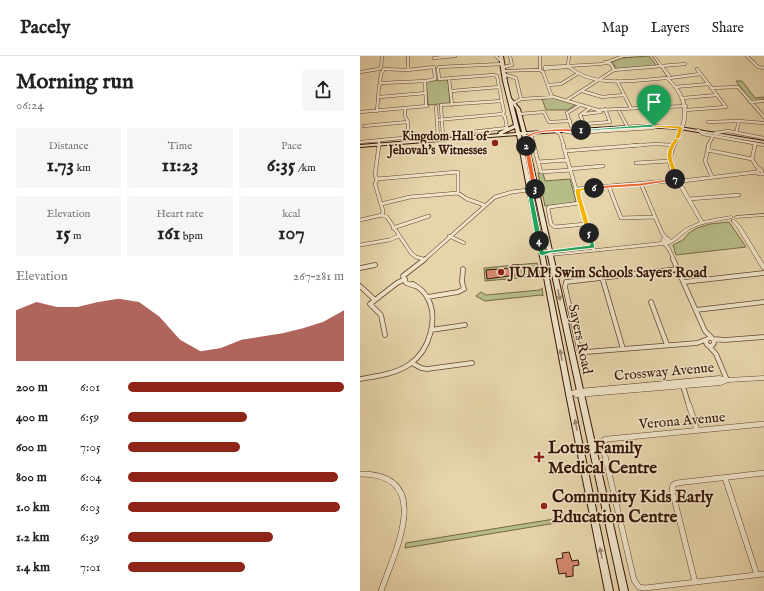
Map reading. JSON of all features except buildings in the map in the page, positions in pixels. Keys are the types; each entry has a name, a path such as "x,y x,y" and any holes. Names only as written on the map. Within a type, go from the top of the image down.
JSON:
{"main road":[{"name":"Sayers Road","path":"503,66 506,86 549,253 624,591"},
{"name":"Sayers Road","path":"509,94 519,114 524,135 542,254 609,591"},
{"path":"521,122 531,130"},
{"path":"499,133 516,126"},
{"path":"360,144 379,144 499,133 518,133 524,135 540,132 658,126 698,130 764,144"},
{"path":"524,135 531,130 572,128 602,129"},
{"path":"379,144 430,138 509,135 518,133"},
{"path":"509,135 520,142"}],"street":[{"path":"377,111 381,84 382,56"},
{"path":"408,56 408,70"},
{"path":"435,79 434,57 455,56"},
{"path":"496,56 503,66 516,77 521,99"},
{"path":"503,66 512,65 510,56"},
{"path":"540,56 542,69 552,97"},
{"path":"570,56 571,66 577,74 604,82 700,74"},
{"path":"360,72 373,70 408,70 496,64 503,66 542,69 607,62 624,56 634,56"},
{"path":"654,56 683,98 686,109 682,128 676,143 673,145 674,148 672,150 670,161 682,187 702,223"},
{"path":"747,56 758,67 764,68"},
{"path":"437,57 439,79"},
{"path":"607,62 611,64 614,70"},
{"path":"567,100 614,70 685,64"},
{"path":"583,114 631,108 659,107 686,109 726,107 697,69"},
{"path":"489,70 490,75"},
{"path":"548,85 560,84 577,74"},
{"path":"381,84 490,75 496,76 504,112 502,114"},
{"path":"449,78 452,105"},
{"path":"426,81 428,106"},
{"path":"617,81 631,108"},
{"path":"675,87 708,84"},
{"path":"451,91 499,87"},
{"path":"711,88 737,87 764,117"},
{"path":"648,89 659,107"},
{"path":"582,91 602,97 624,95"},
{"path":"378,97 426,93"},
{"path":"683,98 717,96"},
{"path":"514,103 521,99 556,97 590,108 605,111"},
{"path":"360,112 502,101"},
{"path":"750,102 764,101"},
{"path":"572,128 567,113 580,105"},
{"path":"436,106 441,138"},
{"path":"441,106 441,138"},
{"path":"590,108 580,115 584,124 609,122 610,121 605,111"},
{"path":"405,109 405,116 408,122 408,138"},
{"path":"618,109 626,127"},
{"path":"519,114 544,112 549,122 570,121"},
{"path":"437,120 502,114"},
{"path":"456,136 462,133 504,129 507,127 505,117 502,114"},
{"path":"736,133 739,121"},
{"path":"708,122 751,121 764,123"},
{"path":"364,126 408,122"},
{"path":"594,248 568,160 564,153 566,151 563,146 561,132 572,133 653,128 658,126"},
{"path":"714,134 726,131 764,138"},
{"path":"714,134 755,144 764,144"},
{"path":"712,177 704,163 704,158 714,134"},
{"path":"524,135 532,142"},
{"path":"360,144 424,136 430,138"},
{"path":"532,137 540,171 542,172 603,166"},
{"path":"379,144 375,175 377,180 375,186 383,211 382,215"},
{"path":"566,151 653,144 673,145"},
{"path":"755,144 752,159 762,173"},
{"path":"707,150 752,159"},
{"path":"538,162 568,160"},
{"path":"636,163 670,161"},
{"path":"377,180 458,172 458,193"},
{"path":"577,189 762,173"},
{"path":"641,184 670,249 681,278 685,282 705,331 707,342 716,354"},
{"path":"609,187 621,218 626,219 655,216"},
{"path":"404,280 403,276 411,271 422,259 483,205 503,193 532,190"},
{"path":"381,204 410,197 458,193 483,205"},
{"path":"689,199 740,195"},
{"path":"580,203 549,207 548,209 551,224 555,227 586,224"},
{"path":"360,220 382,215 387,218 412,254 422,259"},
{"path":"542,254 666,241 677,238 686,230 702,223 722,219 735,219 764,215"},
{"path":"393,228 429,216"},
{"path":"735,219 764,268"},
{"path":"360,245 389,240 399,236"},
{"path":"449,236 464,243"},
{"path":"360,268 375,265"},
{"path":"428,298 462,290 463,268"},
{"path":"678,269 570,280 565,283 579,349 586,352 764,337"},
{"path":"685,282 764,273"},
{"path":"602,277 623,349"},
{"path":"360,379 396,372 412,363 424,351 430,340 431,310 428,298 424,292 404,280"},
{"path":"385,335 382,317 370,305 397,283 404,280"},
{"path":"360,286 375,300"},
{"path":"651,302 667,345"},
{"path":"696,310 764,302"},
{"path":"430,330 464,325"},
{"path":"705,331 713,341 716,354 727,380"},
{"path":"707,342 713,341"},
{"path":"412,363 421,368 427,369 472,363"},
{"name":"Crossway Avenue","path":"569,394 682,384 721,383 727,380 764,378"},
{"path":"682,384 697,430"},
{"name":"Verona Avenue","path":"696,582 645,588 639,587 634,580 602,447 603,441 608,439 764,424"},
{"path":"360,474 375,474 387,478 400,490 404,499 406,514 404,524 381,591"},
{"path":"764,474 677,482 673,485 672,490 696,582 764,574"},
{"path":"725,478 757,575"}],"green space":[{"path":"649,56 656,65 655,66 617,69 612,62 622,58"},
{"path":"443,79 448,80 450,103 428,105 426,82"},
{"path":"736,81 742,81 755,98 764,97 764,101 751,101"},
{"path":"556,98 575,105 568,110 546,110 542,99"},
{"path":"538,173 543,173 545,181 570,179 576,201 573,203 545,206"},
{"path":"729,222 746,247 676,255 673,245 683,240 689,233 697,228 710,224"},
{"path":"537,263 540,276 485,281 484,268"},
{"path":"542,288 543,296 485,301 476,296 481,292 486,295 540,290"},
{"path":"585,514 586,518 405,548 406,543"}],"place":[{"name":"Kingdom Hall of Jehovah's Witnesses","path":"495,143"},
{"name":"JUMP! Swim Schools Sayers Road","path":"501,272"},
{"name":"Lotus Family Medical Centre","path":"539,457"},
{"name":"Community Kids Early Education Centre","path":"544,506"}],"route":[{"path":"654,126 680,128 679,135 672,145 672,150 669,157 675,173 675,179 641,185 578,189 578,196 593,247 549,251 542,254 529,190 536,189 525,138 529,135 540,132 654,126"}]}
